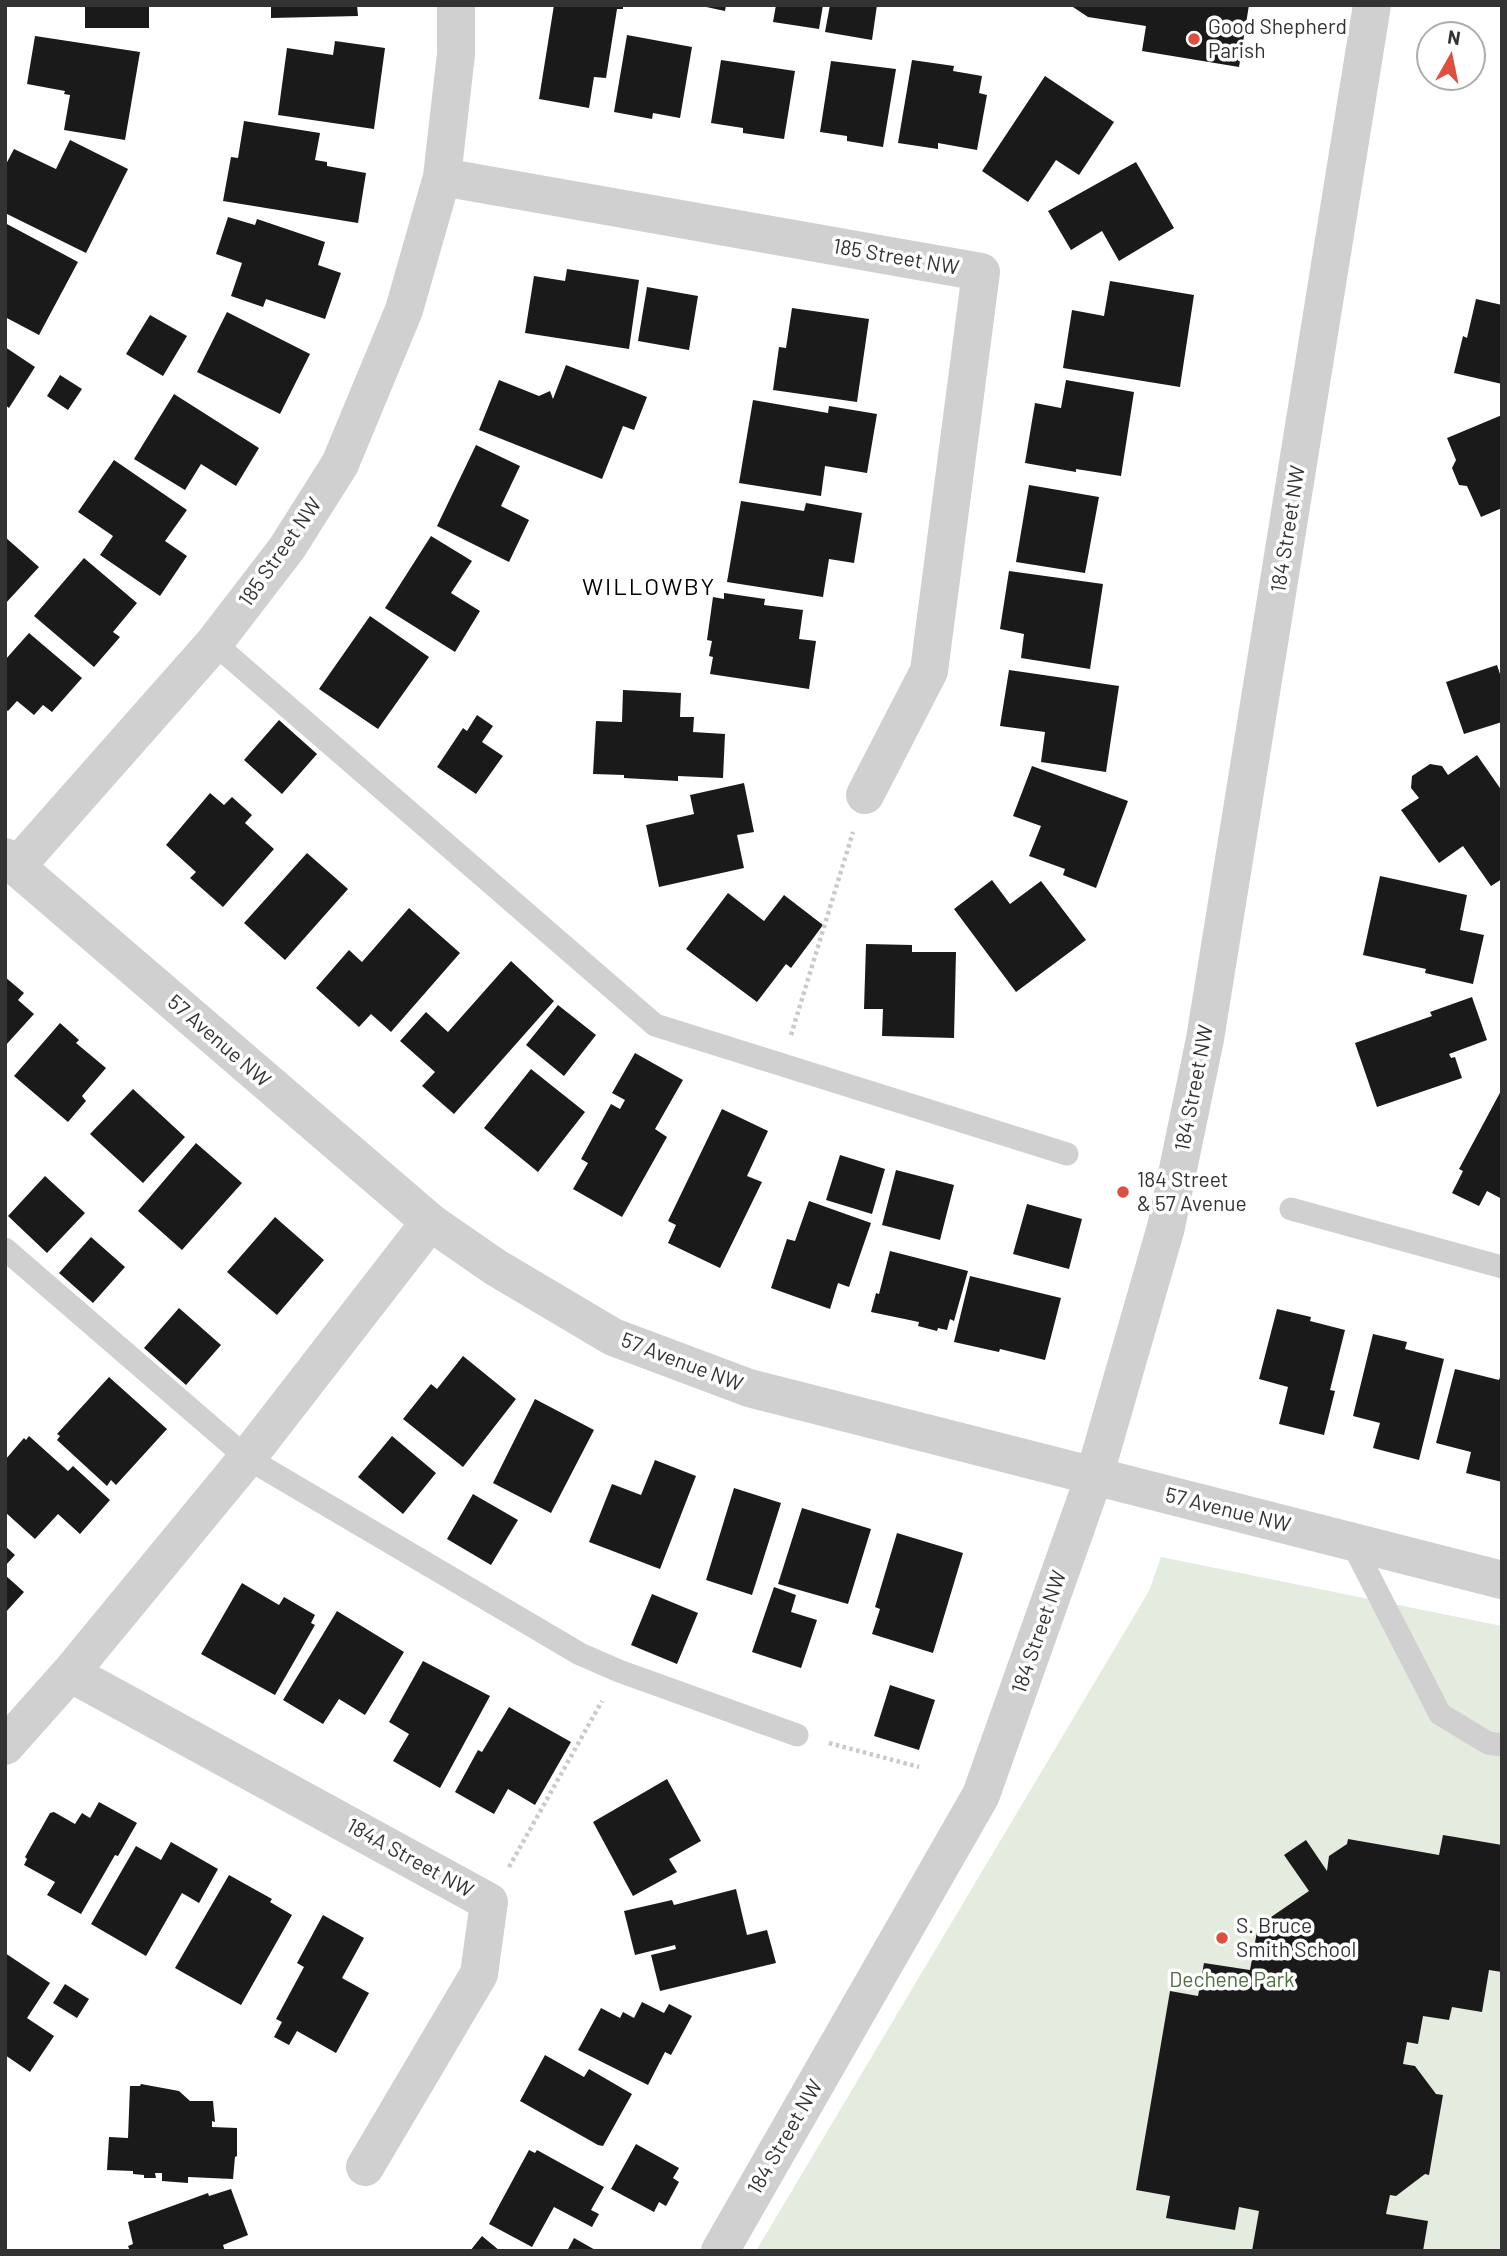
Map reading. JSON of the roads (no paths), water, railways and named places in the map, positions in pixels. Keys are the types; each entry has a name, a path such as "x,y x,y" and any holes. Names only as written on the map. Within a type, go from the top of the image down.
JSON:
{"street":[{"name":"185 Street NW","path":"11,862 214,643 287,548 340,464 404,310 442,177 456,54 456,5"},
{"name":"184 Street NW","path":"720,2251 981,1795 1094,1477 1166,1227 1205,1039 1373,5"},
{"name":"185 Street NW","path":"442,177 981,271 929,671 864,795"},
{"name":"57 Avenue NW","path":"11,862 430,1222 495,1267 613,1337 748,1388 1502,1580"},
{"path":"5,1746 70,1672 247,1458 430,1222"},
{"name":"184A Street NW","path":"70,1672 489,1902 479,1974 365,2167"}],"lane":[{"path":"214,643 655,1025 1068,1154"},
{"path":"1291,1209 1502,1267"},
{"path":"5,1250 247,1458 580,1654 619,1671 797,1735"},
{"path":"1351,1541 1440,1714 1488,1742 1502,1745"}],"place":[{"name":"Good Shepherd Parish","path":"1194,39"},
{"name":"184 Street & 57 Avenue","path":"1123,1192"},
{"name":"S. Bruce Smith School","path":"1222,1938"}],"district":[{"name":"WILLOWBY","path":"649,587"}],"park label":[{"name":"Dechene Park","path":"1232,1980"}]}
